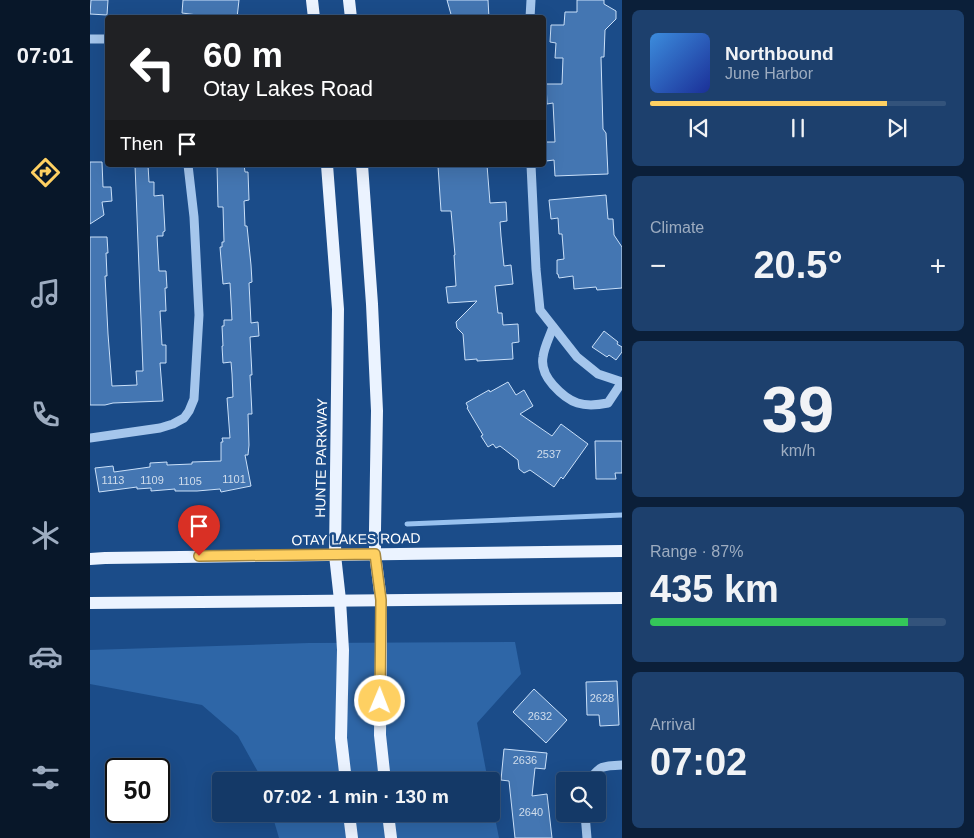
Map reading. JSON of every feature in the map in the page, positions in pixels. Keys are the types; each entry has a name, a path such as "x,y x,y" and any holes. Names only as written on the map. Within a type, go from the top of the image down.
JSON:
{"main road":[{"path":"312,0 314,15"},
{"path":"349,0 351,15"},
{"name":"HUNTE PARKWAY","path":"327,167 338,309 335,555 343,650 341,738 345,772"},
{"path":"362,167 372,304 377,411 374,524 375,554 381,600 380,734 384,772"},
{"name":"OTAY LAKES ROAD","path":"90,559 115,557 622,551"},
{"path":"90,603 622,598"},
{"path":"350,822 352,838"},
{"path":"389,822 391,838"}],"street":[{"path":"530,15 531,0"},
{"path":"90,38 105,39"},
{"path":"90,438 160,428 184,418 190,411 194,399 199,315 194,217 188,167"},
{"path":"531,167 540,310 578,357 598,374 622,382 608,403 584,405 569,400 549,380 544,371 543,357 553,327"},
{"path":"596,772 599,768 607,765 622,765"},
{"path":"586,822 587,838"}],"shaded area":[{"path":"515,642 521,674 477,723 486,772 258,772 238,736 202,705 90,684 90,650 309,643"},
{"path":"274,822 496,822 499,838 279,838"}],"building":[{"path":"91,0 108,0 107,15 90,14"},
{"path":"183,0 239,0 237,15 182,13"},
{"path":"447,0 488,0 489,15 451,15"},
{"path":"577,0 604,0 604,4 616,11 616,19 605,30 604,57 601,57 603,129 606,133 608,174 555,176 554,160 546,161 546,142 555,142 553,103 547,104 546,84 562,84 563,58 555,58 556,43 550,42 551,25 564,25 565,12 577,12"},
{"path":"90,162 102,162 103,187 111,187 112,201 102,202 104,215 90,224"},
{"path":"135,167 148,167 149,182 154,182 154,196 163,195 165,231 163,236 157,236 159,271 166,271 167,288 165,288 166,311 160,311 162,345 166,345 166,363 160,363 163,401 90,405 90,237 107,237 107,276 105,276 112,386 137,385 136,371 143,371"},
{"path":"217,167 244,167 245,172 248,172 249,200 244,201 252,282 249,283 251,323 258,322 259,336 250,337 252,414 248,414 249,445 248,455 245,455 251,486 221,492 220,489 151,491 151,488 137,489 137,487 99,492 95,468 113,466 114,472 150,467 150,463 167,462 167,465 221,461 222,438 230,438 227,398 233,397 231,362 223,363 222,326 224,326 224,320 232,320 230,283 223,284 220,247 222,247 222,242 224,242 223,207 218,207"},
{"path":"438,167 487,167 490,203 506,202 507,221 500,222 501,236 504,266 511,265 513,284 495,286 498,313 502,313 503,325 518,324 519,342 512,343 513,359 465,360 463,334 457,328 456,322 477,301 448,303 446,287 456,286 455,255 451,211 441,211"},
{"path":"606,195 608,219 613,219 614,235 622,247 622,288 597,290 596,287 574,289 573,276 559,278 557,274 557,260 564,259 562,234 559,234 558,218 551,219 549,200"},
{"path":"604,331 622,347 622,352 616,360 609,355 607,357 592,347"},
{"path":"508,382 516,395 524,390 533,406 520,414 552,436 561,424 588,444 563,479 561,477 554,487 530,470 524,473 519,469 518,460 500,446 496,448 493,444 488,447 467,408 466,403"},
{"path":"595,441 622,441 622,473 615,473 616,479 596,479"},
{"path":"617,681 619,725 600,726 599,715 587,715 586,682"},
{"path":"534,689 567,720 546,743 513,712"},
{"path":"504,749 547,753 545,769 535,768 532,796 547,794 552,838 515,838 509,781 501,780"}],"waterway":[{"path":"407,524 622,515"}],"route":[{"path":"199,556 375,554 381,600 380,701"}]}
